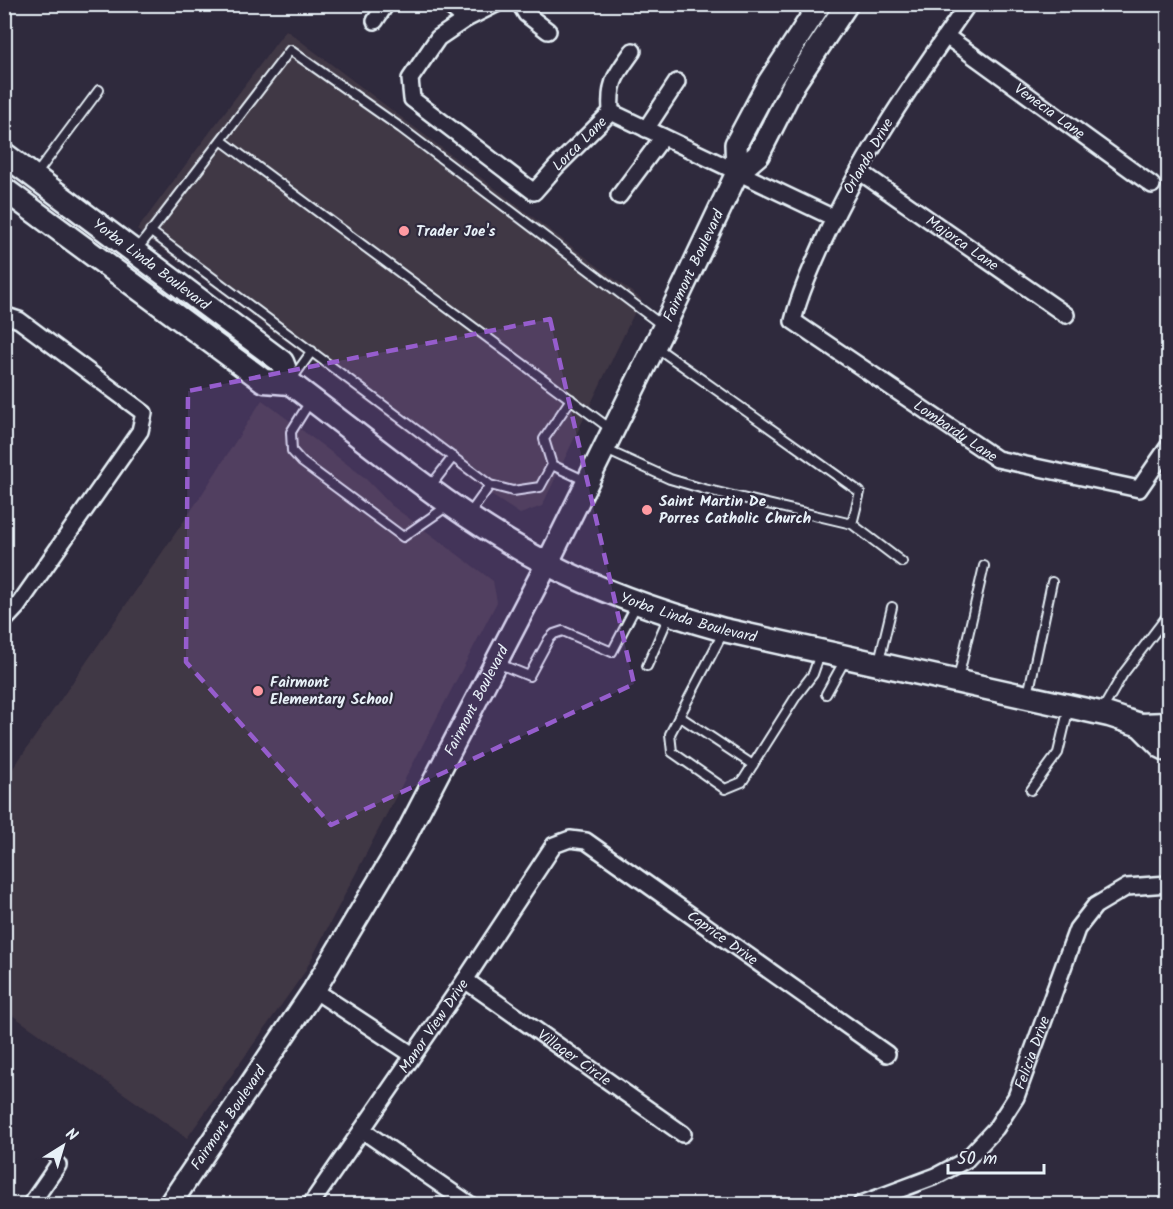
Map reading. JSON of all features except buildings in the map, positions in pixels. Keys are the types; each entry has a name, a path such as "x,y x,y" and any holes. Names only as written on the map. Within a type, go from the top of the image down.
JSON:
{"main road":[{"name":"Fairmont Boulevard","path":"737,173 736,144 769,82 820,4"},
{"name":"Fairmont Boulevard","path":"170,1204 314,990 404,839 547,564 737,173 758,155 794,84 847,4"},
{"name":"Yorba Linda Boulevard","path":"4,154 282,362 290,383 429,489 459,511 547,564 603,590 669,615 724,630 1028,696 1101,713 1140,725 1168,724"},
{"name":"Yorba Linda Boulevard","path":"4,189 264,381 290,383"},
{"path":"86,249 101,227"},
{"name":"Yorba Linda Boulevard","path":"1140,725 1161,747 1168,750"}],"street":[{"path":"375,21 386,4"},
{"path":"447,4 466,19 496,4"},
{"path":"520,4 526,14 548,31"},
{"name":"Orlando Drive","path":"793,321 798,300 810,272 834,218 859,171 888,121 968,4"},
{"name":"Lorca Lane","path":"466,19 438,38 410,79 412,99 534,192 611,112 834,218"},
{"name":"Venecia Lane","path":"946,36 1152,185"},
{"path":"611,112 610,92 615,76 633,51"},
{"path":"646,129 677,82"},
{"path":"619,196 663,136"},
{"name":"Majorca Lane","path":"859,171 1066,315"},
{"path":"4,315 19,320 144,413 140,431 17,607 4,621"},
{"name":"Lombardy Lane","path":"793,321 997,459 1138,489 1168,447"},
{"name":"Caprice Drive","path":"554,845 570,839 585,841 887,1054"},
{"name":"Manor View Drive","path":"311,1204 465,980 554,845"},
{"name":"Felicia Drive","path":"861,1204 936,1176 966,1160 996,1128 1016,1097 1077,929 1095,906 1127,887 1168,884"},
{"name":"Villager Circle","path":"465,980 683,1134"},
{"path":"314,990 413,1056"},
{"path":"362,1130 469,1204"},
{"path":"31,1204 58,1165"}],"lane":[{"path":"135,253 290,50 402,128 664,327"},
{"path":"34,177 99,90"},
{"path":"221,140 571,399 608,439 670,479 852,524 902,562"},
{"path":"150,231 490,485 513,491 540,487 552,465 544,439 571,399"},
{"path":"654,346 860,492 852,524"},
{"path":"290,383 312,351"},
{"path":"311,399 291,432 292,451 302,462 403,537 459,511 490,485"},
{"path":"429,489 453,457"},
{"path":"552,465 586,482"},
{"path":"957,681 984,566"},
{"path":"1028,696 1052,582"},
{"path":"495,662 529,676 549,639 554,634 563,631 612,652 637,603"},
{"path":"879,664 892,607"},
{"path":"647,666 669,615"},
{"path":"1101,713 1104,703 1123,674 1168,615"},
{"path":"724,630 670,734 672,752 725,789 742,782 797,695 813,674 821,651"},
{"path":"826,694 847,657"},
{"path":"1031,790 1058,753 1070,706"},
{"path":"679,716 753,765"}],"highlighted area":[{"path":"550,319 634,684 331,825 186,662 188,391"}],"shaded area":[{"path":"286,30 641,299 542,506 520,514 494,497 137,230"},
{"name":"Fairmont Elementary School","path":"262,400 364,477 391,505 493,581 497,602 304,973 187,1138 5,1010 5,780 197,502"}],"place":[{"name":"Trader Joe's","path":"404,231"},
{"name":"Saint Martin De Porres Catholic Church","path":"647,510"},
{"name":"Fairmont Elementary School","path":"258,691"}]}
